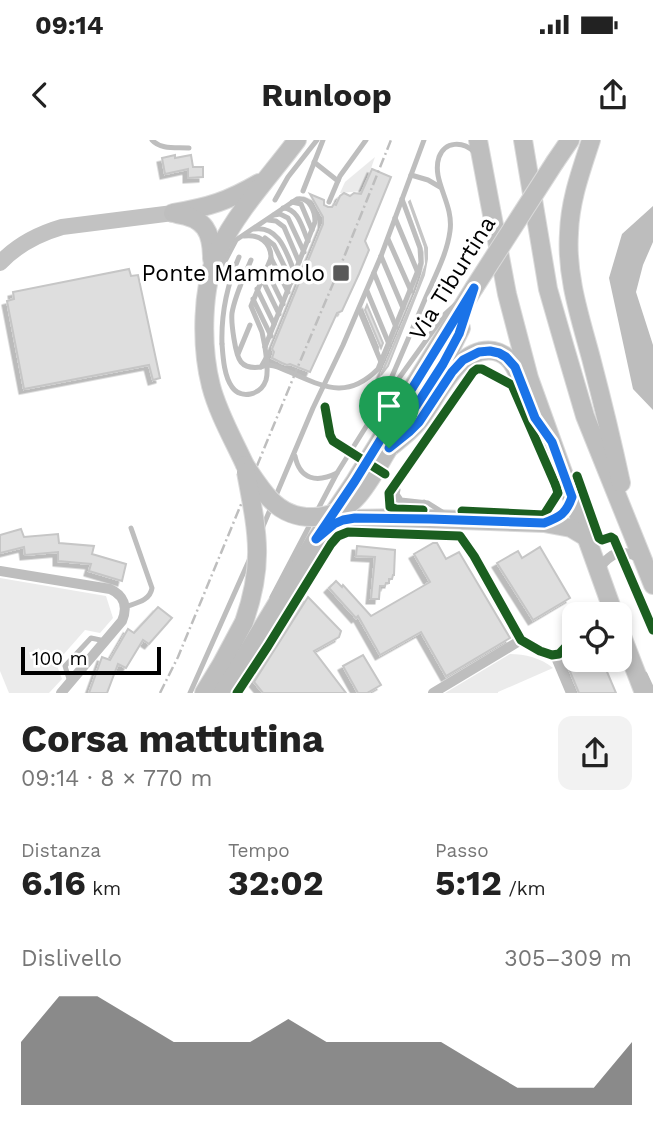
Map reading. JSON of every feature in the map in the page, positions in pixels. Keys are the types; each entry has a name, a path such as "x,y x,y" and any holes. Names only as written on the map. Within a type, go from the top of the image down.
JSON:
{"main road":[{"path":"173,213 227,201 274,170 282,140"},
{"path":"212,265 223,242 297,140"},
{"path":"478,140 513,320 529,378 610,602"},
{"path":"523,140 548,289 585,416 653,585"},
{"name":"Via Tiburtina","path":"223,693 316,539 570,140"},
{"path":"591,140 573,195 569,264 611,436 627,521"},
{"path":"173,213 195,219 206,228 212,246 204,337 212,387 245,465 258,535 254,590 244,622 204,693"},
{"path":"245,465 276,505 299,516 319,517 338,511 355,499 389,448 414,427 459,334 474,288"},
{"path":"430,396 467,357 482,351 499,353 515,367 535,418 552,442"},
{"path":"366,463 361,484 367,501 380,512 408,518"},
{"path":"544,523 563,514 572,497"},
{"path":"316,539 334,524 347,519 408,518 544,523 571,528 586,537"},
{"path":"632,663 644,693"}],"street":[{"path":"1,261 33,238 62,227 173,213"},
{"path":"237,693 331,544 341,534 357,531 460,536 521,640 540,651 555,655 562,650"},
{"path":"598,569 609,557 620,552 642,558"},
{"path":"0,571 110,589 119,594 125,607 122,621 61,693"},
{"path":"433,693 521,640"},
{"path":"555,655 571,693"}],"lane":[{"path":"152,140 163,147 189,148"},
{"path":"275,200 288,177 317,140"},
{"path":"303,191 323,140"},
{"path":"329,202 338,181 366,140"},
{"path":"190,693 359,309 424,140"},
{"path":"379,406 448,239 451,216 440,187 437,168 441,153 448,146 468,146 483,168"},
{"path":"314,162 338,181"},
{"path":"411,175 429,180 440,187"},
{"path":"252,232 299,198 308,200 315,216 304,252 274,324 261,367"},
{"path":"251,260 232,316 241,362 254,368 273,365 334,389 349,387 371,376 378,369 422,258 402,198"},
{"path":"292,202 301,204 312,230"},
{"path":"283,208 295,212 308,241"},
{"path":"273,215 284,215 288,218 304,252"},
{"path":"395,218 418,272"},
{"path":"266,220 276,221 284,227 299,262"},
{"path":"204,337 216,285 236,240 265,228 273,232 295,273"},
{"path":"252,232 264,237 275,247 292,282"},
{"path":"252,232 267,243 271,258 288,292"},
{"path":"388,238 411,290"},
{"path":"381,256 403,308"},
{"path":"239,257 226,296 222,344 230,385 235,391 245,395 254,394 266,380 267,350 251,308 271,258"},
{"path":"266,268 283,304"},
{"path":"374,273 396,327"},
{"path":"262,278 279,314"},
{"path":"258,637 274,592 337,473 379,406 445,314 474,288"},
{"path":"257,289 274,324"},
{"path":"367,290 389,344"},
{"path":"253,299 271,335"},
{"path":"359,309 381,362"},
{"path":"238,354 250,325"},
{"path":"295,453 301,471 309,477 322,479 337,473"},
{"path":"398,490 397,494 401,500 428,503 452,520"},
{"path":"125,607 145,600 152,588 131,528"},
{"path":"632,650 653,691"}],"shaded area":[{"path":"375,157 363,191 340,193 345,182"},
{"path":"653,206 653,242 636,292 653,345 653,410 633,389 609,278 622,234"},
{"path":"0,578 106,596 113,618 100,633 85,630 56,663 62,679 49,693 9,693 0,671"},
{"path":"510,654 533,657 553,668 498,693 445,693"}],"building":[{"path":"175,155 175,158 191,155 193,167 203,167 203,177 188,178 188,169 165,174 162,158"},
{"name":"Ponte Mammolo","path":"372,169 391,177 365,241 369,250 342,311 337,313 310,372 282,363 272,358 272,349 323,224 323,217 310,194 324,200 324,205 332,207 344,193 350,196 354,193 361,194"},
{"path":"410,201 427,248 427,259 424,275 388,366 381,375 426,264 425,247"},
{"path":"129,269 131,276 138,275 160,378 153,380 149,365 24,389 7,301 14,299 13,292"},
{"path":"367,305 383,343 381,348 365,310"},
{"path":"21,529 24,537 58,534 59,543 94,546 92,554 126,564 122,581 89,571 91,564 58,561 58,552 25,555 24,547 0,553 0,535"},
{"path":"437,543 446,559 459,552 510,638 446,676 421,632 380,655 358,616 356,618 329,588 336,581 342,587 343,585 371,616 430,582 414,554"},
{"path":"357,546 395,550 394,575 389,579 389,583 380,586 379,599 371,599 375,557 356,556"},
{"path":"540,547 570,598 533,620 497,563 518,551 522,558"},
{"path":"308,597 341,631 339,637 314,651 346,693 263,693 254,682"},
{"path":"158,607 172,618 149,644 143,640 126,668 118,664 107,693 89,693 102,657 110,660 128,629 134,633"},
{"path":"363,655 381,685 367,693 358,693 343,666"},
{"path":"570,672 607,672 616,693 579,693"}],"railway":[{"path":"160,693 178,657 391,140"}],"cycle path":[{"path":"423,510 390,507 389,493 477,369 512,385 556,486 558,485"},
{"path":"325,407 333,441 385,474"},
{"path":"577,476 599,538 614,539 653,630"},
{"path":"462,511 544,515 558,493 556,486"},
{"path":"237,693 331,544 338,536 348,532 460,536 521,640 552,655 562,651"}],"place":[{"name":"Ponte Mammolo","path":"341,273"}],"route":[{"path":"474,288 459,334 389,448 419,422 463,360 479,352 499,353 515,367 535,418 552,442 572,497 560,517 544,523 355,518 334,524 316,539 355,481 474,288"}]}
